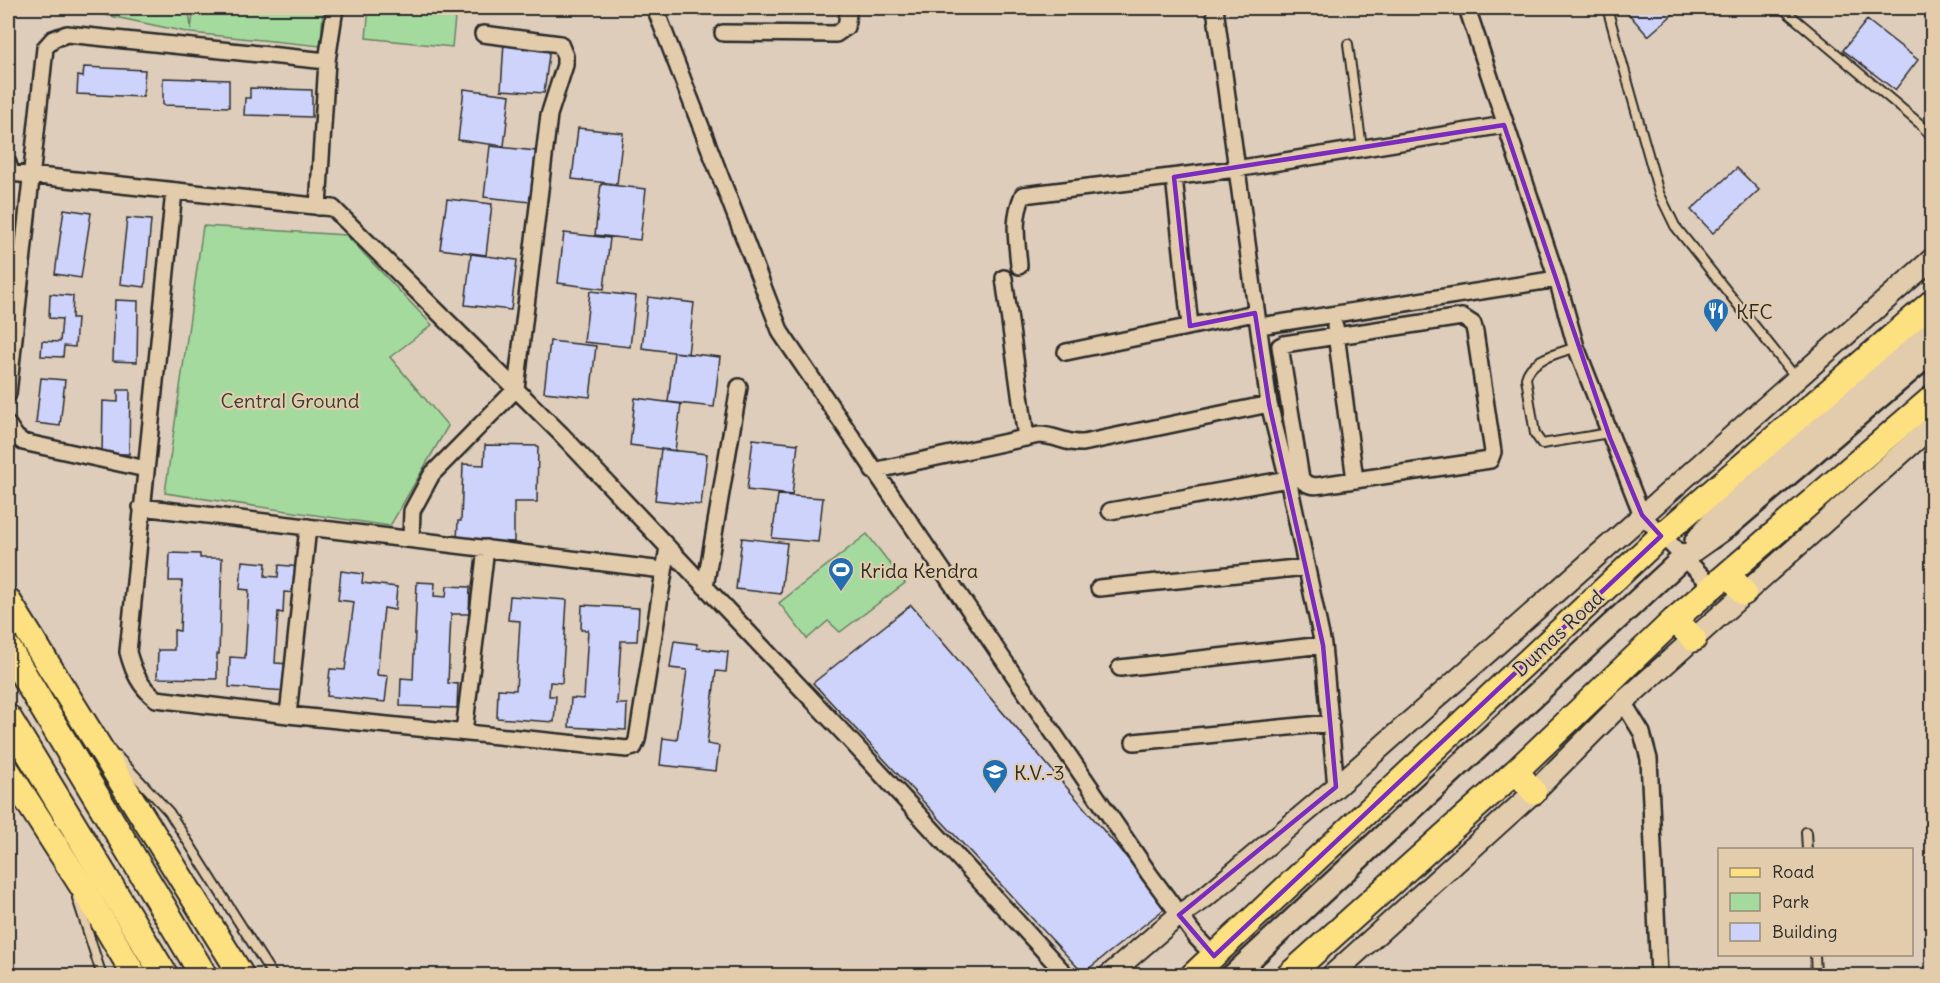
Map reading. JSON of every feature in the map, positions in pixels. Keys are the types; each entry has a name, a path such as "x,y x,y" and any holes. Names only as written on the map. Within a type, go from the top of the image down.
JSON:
{"highway":[{"path":"8,649 204,975"},
{"path":"8,718 165,975"}],"main road":[{"name":"Dumas Road","path":"1192,975 1661,536 1932,302"},
{"path":"1683,558 1717,515 1932,326"},
{"path":"1232,975 1683,558 1728,526 1932,352"},
{"path":"1288,975 1516,771 1674,620 1932,398"},
{"path":"1721,580 1744,593"},
{"path":"8,600 242,975"},
{"path":"1674,620 1694,639"},
{"path":"8,771 65,859 135,975"},
{"path":"1516,771 1534,792"}],"street":[{"path":"318,207 327,62 335,8"},
{"path":"655,8 781,333 1150,875 1179,915 1214,956"},
{"path":"723,33 836,34 846,27 847,8"},
{"path":"1215,8 1269,404 1288,479 1323,645 1335,787"},
{"path":"1467,8 1557,279 1576,347 1642,515 1683,558 1721,580"},
{"path":"8,394 45,48 52,39 67,34 327,62"},
{"path":"411,539 412,512 432,474 516,389 549,115 565,65 565,56 560,44 483,34"},
{"path":"1019,266 1015,224 1016,211 1023,195 1236,169 1504,125"},
{"path":"8,163 11,172 32,175 333,208 561,434 850,740 1067,975"},
{"path":"1174,177 1190,326"},
{"path":"174,191 128,652 132,668 145,690 156,699 288,715 627,749 634,747 668,547"},
{"path":"1108,975 1179,915 1204,898 1335,787 1932,259"},
{"path":"1005,278 1026,438"},
{"path":"1066,352 1190,326 1333,314 1557,279"},
{"path":"1464,294 1468,319"},
{"path":"1333,314 1355,480"},
{"path":"1448,318 1468,319 1473,324 1475,332 1493,452 1490,460 1309,486 1301,479 1280,346 1336,335 1448,318"},
{"path":"705,587 739,387"},
{"path":"873,471 1026,438 1050,435 1073,444 1083,443 1269,404"},
{"path":"8,425 16,438 23,442 146,469"},
{"path":"1331,975 1534,792 1623,702 1932,426"},
{"path":"1110,512 1288,479"},
{"path":"141,507 663,570"},
{"path":"288,715 308,526"},
{"path":"464,732 486,548"},
{"path":"1100,588 1306,567"},
{"path":"1120,668 1323,645"},
{"path":"1623,702 1642,734 1649,759 1659,975"},
{"path":"1134,742 1331,723"}],"lane":[{"path":"1607,8 1659,193 1675,226 1797,380"},
{"path":"1782,8 1919,123 1932,137"},
{"path":"1348,44 1362,148"},
{"path":"1576,347 1533,364 1528,370 1526,378 1535,434 1542,444 1609,433"},
{"path":"80,716 169,812 273,975"},
{"path":"1806,832 1807,848"},
{"path":"65,859 102,975"},
{"path":"1815,956 1816,975"}],"highlighted area":[{"path":"1504,125 1610,438 1642,515 1661,536 1214,956 1179,915 1336,787 1323,645 1269,404 1255,313 1190,326 1174,177"}],"green space":[{"path":"100,8 189,8 191,29 194,8 323,8 321,46 191,33 101,14"},
{"path":"369,8 456,8 452,47 366,38"},
{"name":"Central Ground","path":"203,226 346,235 432,325 390,357 448,426 390,526 165,493"},
{"name":"Krida Kendra","path":"867,534 905,583 840,632 828,621 807,639 779,603"}],"building":[{"path":"1633,8 1680,8 1648,36 1627,12"},
{"path":"1867,20 1918,60 1895,90 1843,50"},
{"path":"504,42 550,47 544,93 501,90"},
{"path":"84,67 145,70 143,97 77,94 78,76 83,77"},
{"path":"163,78 229,80 229,107 163,105"},
{"path":"250,88 312,90 312,117 244,115 245,98 250,98"},
{"path":"464,89 510,95 504,146 458,140"},
{"path":"578,128 623,133 617,184 572,179"},
{"path":"490,146 536,151 530,202 484,197"},
{"path":"1737,168 1759,190 1713,233 1691,210"},
{"path":"601,184 646,189 640,240 595,235"},
{"path":"447,199 492,204 486,255 440,249"},
{"path":"64,209 91,213 81,278 55,274"},
{"path":"127,218 151,220 145,287 120,284"},
{"path":"564,233 610,238 604,289 558,283"},
{"path":"471,254 517,260 511,310 465,305"},
{"path":"590,291 636,296 630,347 584,342"},
{"path":"50,294 73,296 72,318 77,318 75,347 64,346 63,357 41,356 42,341 60,342 62,319 49,318"},
{"path":"648,297 694,303 688,354 642,348"},
{"path":"115,300 138,301 137,362 113,361"},
{"path":"550,341 596,346 590,397 544,392"},
{"path":"674,352 720,357 714,407 668,402"},
{"path":"41,378 65,380 60,426 36,423"},
{"path":"118,390 130,390 129,454 102,454 103,401 118,402"},
{"path":"635,398 681,404 675,451 630,445"},
{"path":"753,439 798,444 792,495 747,490"},
{"path":"485,445 538,446 537,502 514,502 514,542 457,540 458,521 461,521 463,464 484,465"},
{"path":"661,449 707,454 701,505 655,500"},
{"path":"778,495 823,498 818,542 772,538"},
{"path":"742,538 787,543 781,594 736,589"},
{"path":"170,553 200,554 200,558 222,558 217,679 157,678 158,650 174,650 174,630 180,631 182,581 169,581"},
{"path":"242,561 266,563 265,576 278,577 279,565 300,567 298,593 284,592 283,613 278,612 275,663 289,664 287,691 229,687 230,657 245,658 249,590 240,589"},
{"path":"341,571 363,574 362,583 397,587 395,610 384,608 377,675 388,676 385,702 327,696 330,669 345,670 354,602 338,600"},
{"path":"417,582 435,583 434,596 446,597 447,586 470,587 469,614 451,614 448,683 458,684 457,708 400,706 401,678 413,679"},
{"path":"510,596 567,600 562,683 550,682 549,696 556,696 554,722 497,718 498,689 516,690 520,621 508,620"},
{"path":"582,605 639,608 637,641 621,641 617,704 627,704 626,730 569,727 571,698 584,699 588,630 581,630"},
{"name":"K.V.-3","path":"911,605 1168,906 1083,973 813,683"},
{"path":"674,641 697,644 697,648 728,652 726,672 716,671 707,744 719,746 716,771 660,765 663,738 677,740 687,670 670,668"}],"place":[{"name":"KFC","path":"1716,334"},
{"name":"Krida Kendra","path":"841,593"},
{"name":"K.V.-3","path":"995,795"}]}
